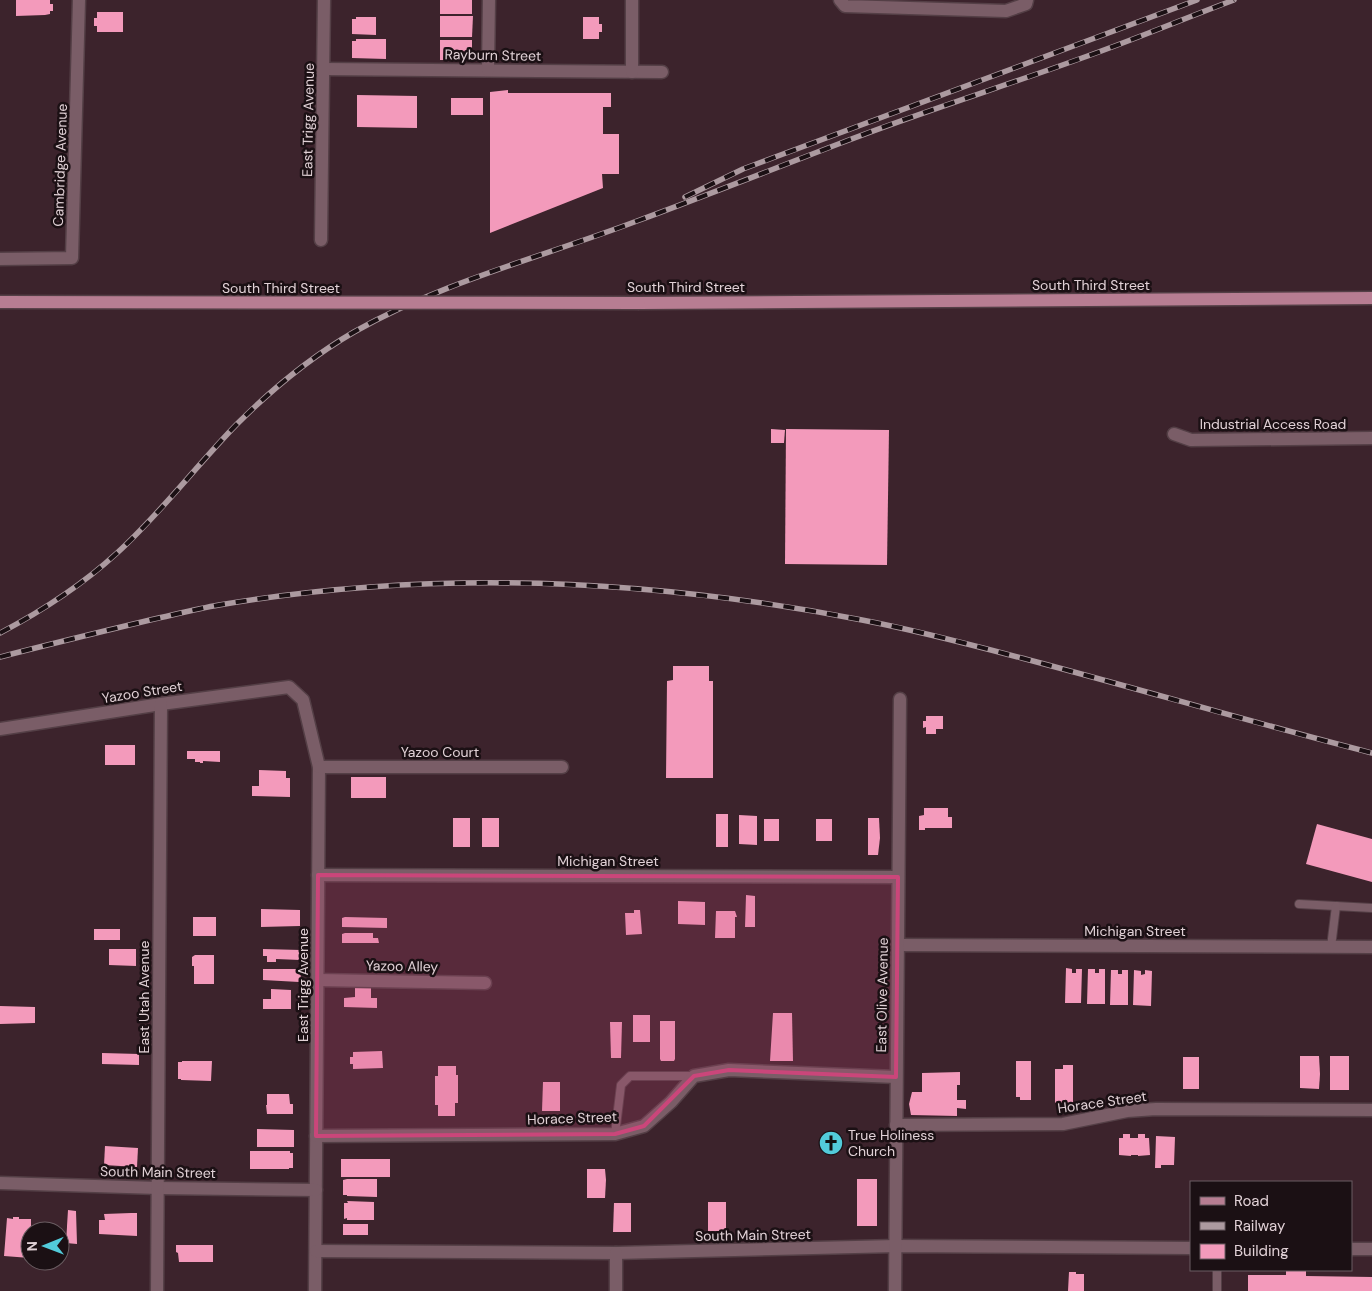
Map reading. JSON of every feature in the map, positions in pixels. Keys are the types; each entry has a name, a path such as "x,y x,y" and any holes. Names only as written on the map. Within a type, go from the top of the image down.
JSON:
{"main road":[{"name":"South Third Street","path":"0,302 638,302 1372,298"}],"street":[{"name":"Cambridge Avenue","path":"0,259 72,258 79,0"},
{"name":"East Trigg Avenue","path":"321,240 324,0"},
{"path":"488,0 488,70"},
{"path":"632,0 632,72"},
{"path":"840,0 846,6 1006,12 1026,2"},
{"name":"Rayburn Street","path":"324,69 662,72"},
{"name":"Industrial Access Road","path":"1174,434 1191,440 1372,438"},
{"name":"East Trigg Avenue","path":"289,687 303,700 319,767 315,1291"},
{"name":"Yazoo Street","path":"0,729 289,687"},
{"name":"East Olive Avenue","path":"895,1291 900,699"},
{"name":"East Utah Avenue","path":"157,1291 162,704"},
{"name":"Yazoo Court","path":"319,767 562,767"},
{"name":"Michigan Street","path":"318,875 898,878"},
{"name":"Michigan Street","path":"898,945 1372,947"},
{"name":"Yazoo Alley","path":"318,980 486,983"},
{"path":"694,1076 729,1070 896,1077"},
{"name":"Horace Street","path":"316,1136 615,1134 644,1126 671,1102 694,1076"},
{"name":"Horace Street","path":"896,1125 1063,1124 1127,1111 1156,1109 1372,1110"},
{"name":"South Main Street","path":"0,1183 316,1190"},
{"name":"South Main Street","path":"316,1251 616,1253 896,1246 1190,1248"},
{"path":"1352,1249 1372,1249"},
{"path":"616,1253 616,1291"}],"lane":[{"path":"1300,904 1372,908"},
{"path":"1331,947 1336,906"},
{"path":"615,1134 621,1085 630,1076 694,1076"},
{"path":"1218,1271 1218,1291"}],"highlighted area":[{"path":"318,875 898,877 896,1077 729,1070 694,1076 644,1126 615,1134 316,1136"}],"building":[{"path":"16,0 50,0 50,4 53,4 53,11 45,15 16,16"},
{"path":"440,0 472,0 472,14 440,14"},
{"path":"97,12 123,12 123,32 97,32 97,26 94,26 94,18 97,18"},
{"path":"440,16 473,16 472,37 440,37"},
{"path":"356,17 376,17 376,35 352,34 352,19 356,19"},
{"path":"583,17 599,17 599,24 602,24 602,32 599,32 599,39 583,39"},
{"path":"356,39 386,39 386,59 352,58 352,41 356,41"},
{"path":"440,40 472,40 472,60 440,60"},
{"path":"508,90 508,93 611,93 611,107 603,107 603,134 619,134 619,174 602,174 603,188 490,233 490,92"},
{"path":"357,95 417,96 417,128 357,127"},
{"path":"451,98 483,98 483,115 451,115"},
{"path":"771,429 785,430 784,443 771,443"},
{"path":"786,429 889,430 887,565 785,564"},
{"path":"673,666 709,666 709,681 713,681 713,778 666,778 667,681 673,680"},
{"path":"926,716 943,716 943,729 936,729 936,734 926,734 926,727 923,728 923,721 926,721"},
{"path":"105,745 135,745 135,765 105,765"},
{"path":"187,751 220,751 220,762 195,762 195,759 187,759"},
{"path":"259,770 286,771 286,778 290,778 290,797 252,796 252,786 259,786"},
{"path":"351,777 386,777 386,798 351,798"},
{"path":"924,808 948,808 948,817 952,817 952,828 925,828 925,830 919,830 919,816 924,815"},
{"path":"716,814 728,814 728,847 716,847"},
{"path":"739,815 757,816 757,845 739,844"},
{"path":"453,818 470,818 470,847 453,847"},
{"path":"482,818 499,818 499,847 482,847"},
{"path":"868,818 879,818 880,838 878,855 868,855"},
{"path":"764,819 779,819 779,841 764,841"},
{"path":"816,819 832,819 832,841 816,841"},
{"path":"1317,824 1372,839 1372,882 1306,864"},
{"path":"746,895 755,896 755,927 745,927"},
{"path":"678,901 705,902 705,925 678,924"},
{"path":"261,909 300,910 300,926 261,927"},
{"path":"634,910 640,910 642,934 626,935 625,913 634,913"},
{"path":"716,911 735,911 737,917 735,917 735,938 715,938"},
{"path":"193,917 216,917 216,936 193,936"},
{"path":"342,918 387,918 387,928 342,927"},
{"path":"94,929 120,929 120,940 94,940"},
{"path":"373,933 373,938 378,938 379,943 342,943 342,934"},
{"path":"109,949 136,949 136,966 109,965"},
{"path":"263,949 301,950 302,958 300,960 276,959 276,962 267,962 267,956 263,956"},
{"path":"195,955 214,955 214,984 194,984 192,957"},
{"path":"1066,968 1072,969 1072,973 1076,973 1076,969 1082,969 1081,1003 1065,1003"},
{"path":"263,969 300,969 301,980 299,982 263,980"},
{"path":"1088,969 1095,969 1095,973 1099,973 1099,969 1105,969 1105,1004 1087,1004"},
{"path":"1111,970 1118,970 1118,974 1122,974 1122,970 1128,970 1128,1005 1110,1005"},
{"path":"1134,970 1141,971 1141,975 1145,974 1145,970 1152,971 1151,1006 1133,1005"},
{"path":"355,987 371,987 371,998 377,998 377,1008 344,1007 344,998 355,997"},
{"path":"271,989 291,990 291,1009 263,1009 263,999 271,999"},
{"path":"0,1006 35,1007 35,1023 0,1024"},
{"path":"773,1013 792,1013 793,1061 770,1061"},
{"path":"633,1015 650,1015 650,1042 633,1042"},
{"path":"660,1021 675,1021 674,1061 661,1061 660,1059"},
{"path":"610,1022 622,1022 621,1058 611,1058"},
{"path":"382,1051 383,1068 353,1069 353,1064 350,1064 350,1057 353,1057 353,1052"},
{"path":"102,1053 139,1054 139,1065 102,1064"},
{"path":"1300,1056 1319,1056 1319,1089 1300,1088"},
{"path":"1330,1056 1349,1056 1349,1090 1330,1090"},
{"path":"1183,1057 1199,1057 1199,1089 1183,1089"},
{"path":"212,1061 211,1081 178,1079 178,1062"},
{"path":"1016,1061 1031,1061 1031,1100 1020,1100 1020,1097 1016,1097"},
{"path":"1063,1065 1073,1065 1073,1103 1055,1103 1055,1069 1063,1069"},
{"path":"438,1066 456,1066 456,1075 458,1075 458,1103 455,1103 455,1116 438,1116 438,1105 435,1105 435,1076 438,1076"},
{"path":"960,1072 960,1085 957,1085 957,1100 966,1100 966,1109 957,1108 957,1116 911,1115 909,1104 912,1092 922,1092 922,1073"},
{"path":"543,1082 560,1082 560,1111 542,1111"},
{"path":"267,1094 289,1094 290,1104 293,1104 293,1114 267,1114"},
{"path":"257,1129 294,1130 294,1147 257,1147"},
{"path":"1123,1134 1130,1134 1130,1138 1138,1138 1138,1134 1145,1134 1145,1138 1149,1138 1150,1155 1119,1155 1119,1138 1123,1138"},
{"path":"1156,1136 1175,1137 1174,1165 1161,1165 1161,1168 1155,1168"},
{"path":"105,1146 138,1148 137,1167 104,1165"},
{"path":"250,1151 290,1151 290,1153 293,1153 293,1168 250,1169"},
{"path":"341,1159 390,1159 390,1177 341,1177"},
{"path":"587,1169 605,1169 605,1198 587,1198"},
{"path":"377,1179 377,1197 343,1195 343,1180"},
{"path":"857,1179 877,1179 877,1226 857,1226"},
{"path":"347,1201 374,1202 374,1220 344,1219 344,1203 348,1203"},
{"path":"708,1202 726,1202 726,1231 708,1231"},
{"path":"614,1203 631,1203 631,1232 613,1232"},
{"path":"68,1210 76,1211 77,1244 70,1243 70,1221 67,1221"},
{"path":"137,1213 137,1236 99,1234 99,1220 105,1220 104,1214"},
{"path":"13,1217 19,1217 19,1219 31,1219 31,1221 20,1221 20,1257 4,1256 7,1218 13,1219"},
{"path":"343,1224 368,1224 368,1235 343,1235"},
{"path":"176,1245 213,1245 213,1262 179,1262"},
{"path":"1286,1271 1306,1271 1306,1276 1372,1277 1372,1291 1248,1291 1248,1275 1286,1275"},
{"path":"1069,1272 1084,1274 1084,1291 1068,1291"}],"railway":[{"path":"685,197 743,169 1197,0"},
{"path":"0,633 61,597 117,553 148,522 237,424 278,386 338,342 388,314 457,284 637,221 841,143 1052,69 1234,0"},
{"path":"0,657 202,608 299,594 380,586 460,583 622,588 702,595 782,606 905,629 1033,661 1372,753"}],"place":[{"name":"True Holiness Church","path":"831,1143"}]}
